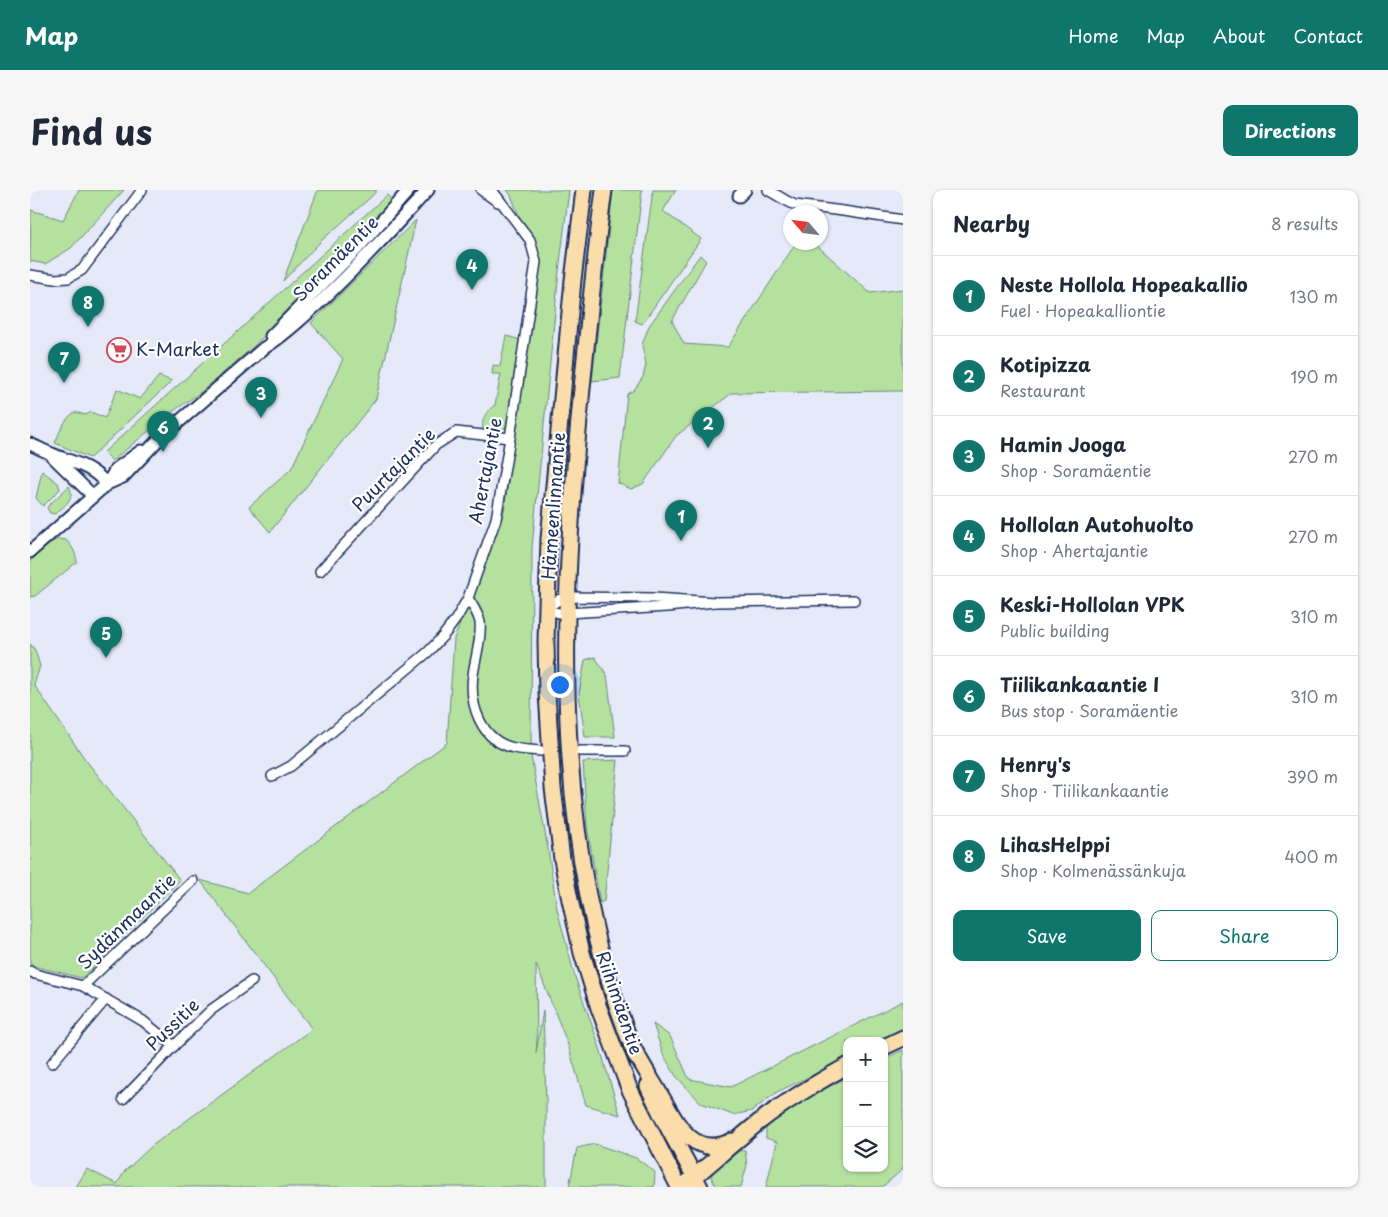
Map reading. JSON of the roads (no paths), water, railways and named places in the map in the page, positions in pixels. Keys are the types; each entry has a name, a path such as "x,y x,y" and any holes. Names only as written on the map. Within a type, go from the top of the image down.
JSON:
{"main road":[{"name":"Hämeenlinnantie","path":"556,821 547,693 549,539 573,280 584,190"},
{"name":"Hämeenlinnantie","path":"576,825 568,706 567,613 574,471 592,280 604,190"},
{"name":"Riihimäentie","path":"556,821 582,953 599,1008 629,1088 680,1187"},
{"name":"Riihimäentie","path":"576,825 588,898 600,950 618,1010 663,1118 697,1182"},
{"path":"888,1045 903,1038"},
{"path":"632,1046 674,1120 687,1136 703,1145 712,1146 722,1145 748,1131"},
{"path":"680,1187 697,1182 748,1131 786,1102 843,1068"}],"street":[{"path":"30,275 55,279 68,278 82,270 142,190"},
{"name":"Soramäentie","path":"264,348 272,335 356,250 409,190"},
{"name":"Soramäentie","path":"30,552 107,484 123,477 159,438 264,348 277,340 342,282 428,190"},
{"name":"Ahertajantie","path":"481,190 508,210"},
{"name":"Ahertajantie","path":"272,776 291,766 428,652 456,619 468,598 496,519 536,262 530,240 492,190"},
{"path":"768,190 795,205 903,220"},
{"name":"Puurtajantie","path":"320,571 436,445 456,432 510,438"},
{"path":"30,444 87,467 98,474 107,484"},
{"path":"49,453 93,496"},
{"path":"547,608 560,599 568,597 654,598 715,602 854,600"},
{"path":"468,598 476,610 480,622 473,678 476,715 481,724 500,743 512,748 541,750"},
{"path":"547,608 558,613 567,613 647,609 715,602"},
{"path":"580,751 625,751"},
{"name":"Sydänmaantie","path":"83,986 193,881"},
{"path":"30,971 35,974 83,986 143,1021 174,1046"},
{"name":"Pussitie","path":"124,1099 174,1046 212,1010 252,981"},
{"path":"52,1063 106,999"}],"place":[{"name":"Hollolan Autohuolto","path":"472,290"},
{"name":"LihasHelppi","path":"88,327"},
{"name":"K-Market","path":"119,350"},
{"name":"Henry's","path":"64,383"},
{"name":"Hamin Jooga","path":"261,418"},
{"name":"Kotipizza","path":"708,448"},
{"name":"Tiilikankaantie I","path":"163,452"},
{"name":"Neste Hollola Hopeakallio","path":"681,541"},
{"name":"Keski-Hollolan VPK","path":"106,658"}]}
